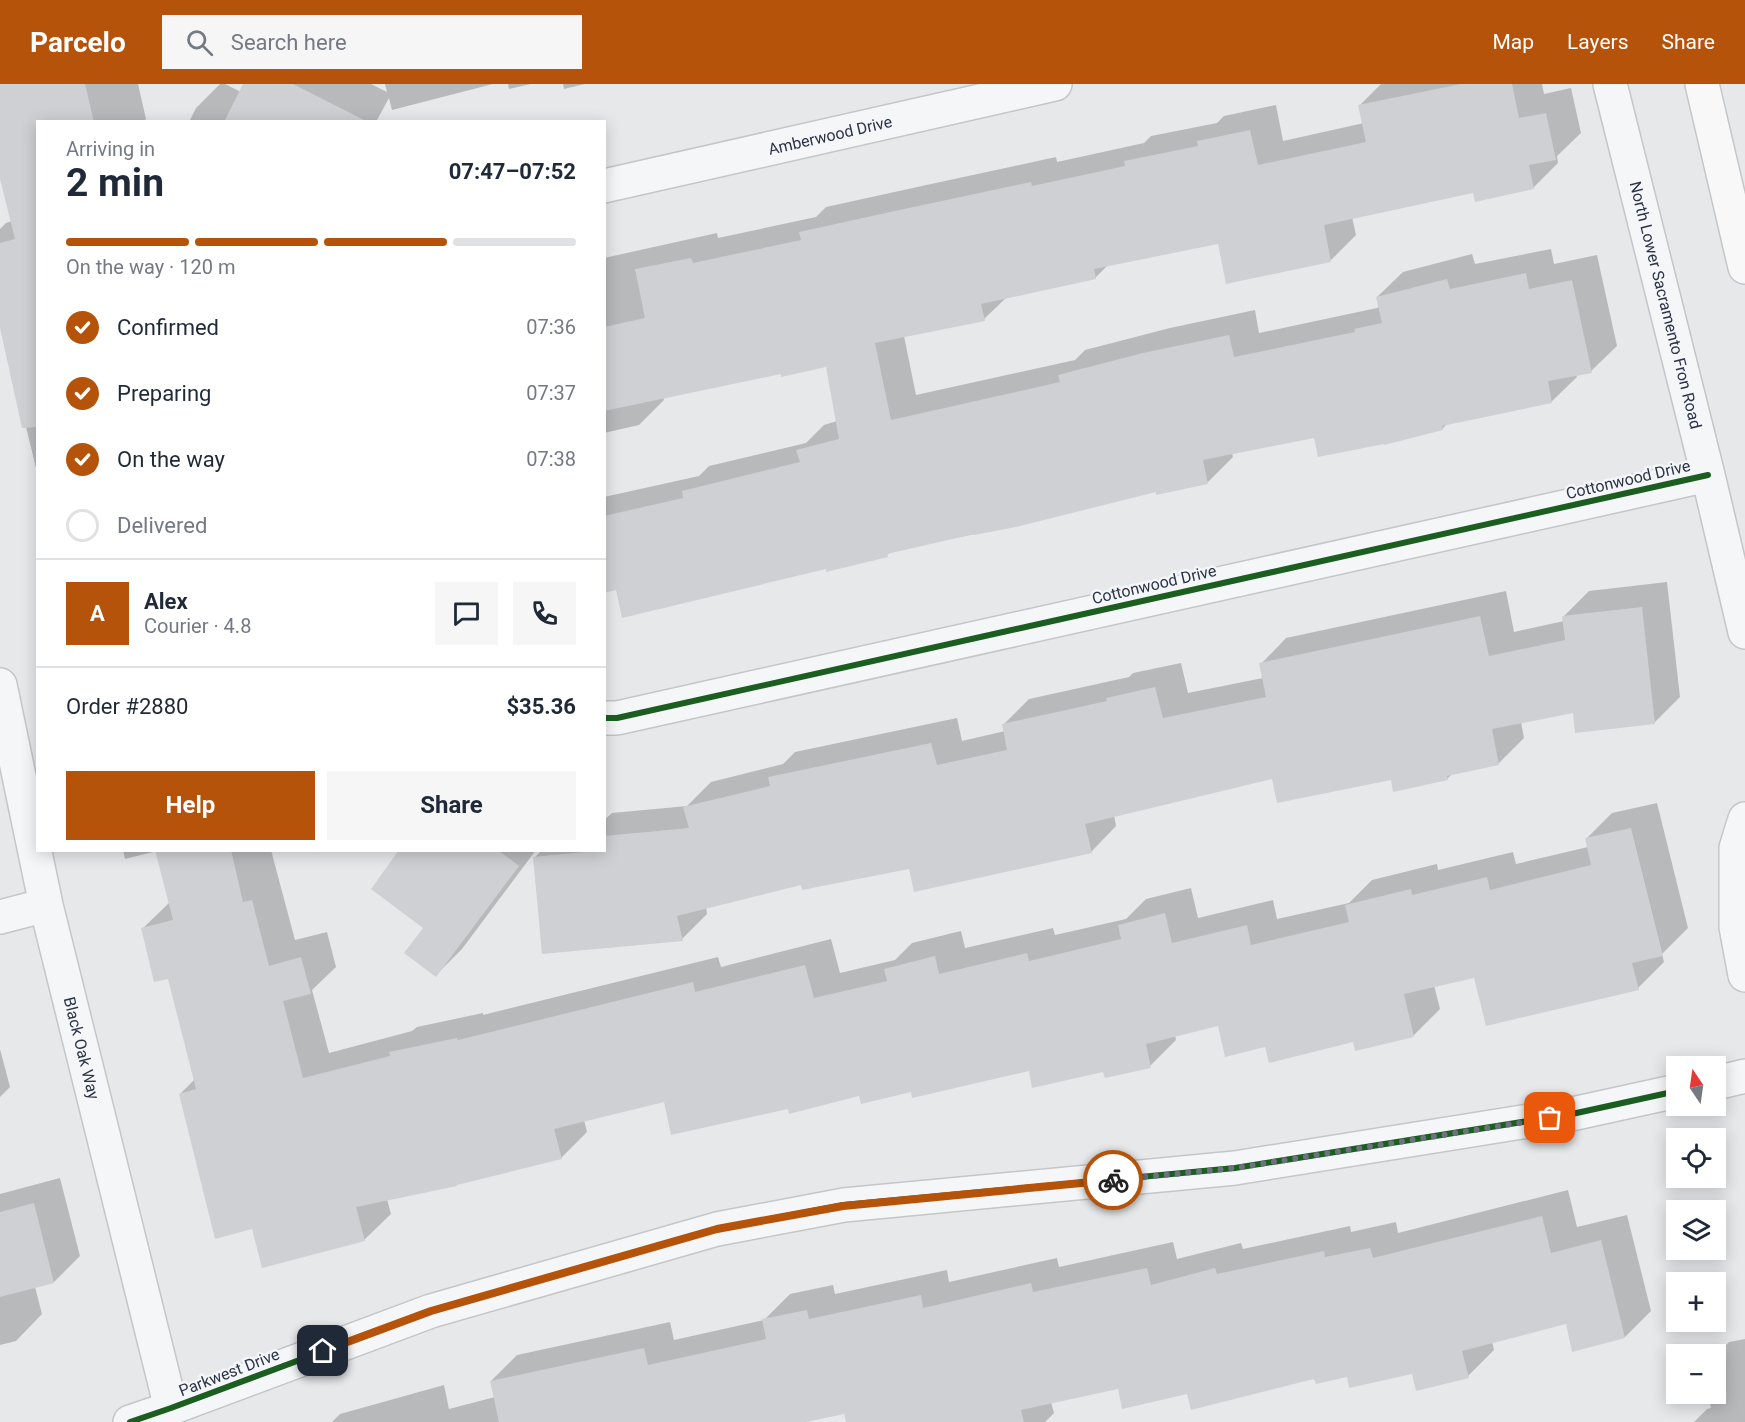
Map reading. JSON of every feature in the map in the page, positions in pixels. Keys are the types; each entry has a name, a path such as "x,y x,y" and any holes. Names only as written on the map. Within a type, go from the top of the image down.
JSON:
{"main road":[{"path":"1702,84 1745,267"}],"street":[{"name":"Amberwood Drive","path":"606,186 1055,84"},
{"name":"North Lower Sacramento Fron Road","path":"1610,84 1745,632"},
{"name":"Cottonwood Drive","path":"606,717 617,718 1708,475"},
{"name":"Black Oak Way","path":"0,685 46,905 171,1408"},
{"path":"1745,819 1736,848 1736,927 1745,975"},
{"path":"0,917 46,905"},
{"path":"1726,1081 1745,1076"},
{"name":"Parkwest Drive","path":"130,1422 431,1311 717,1229 843,1206 1235,1168 1572,1114 1666,1093"}],"building":[{"path":"0,84 85,84 94,120 36,120 36,427 22,428 0,328 0,243 15,239 0,179"},
{"path":"243,84 293,84 364,120 225,120"},
{"path":"1461,84 1512,84 1519,118 1546,113 1556,160 1529,165 1534,189 1475,202 1473,193 1324,225 1331,262 1226,284 1218,244 1094,269 1096,279 981,304 985,321 875,343 891,420 1060,382 1058,375 1143,353 1229,335 1234,357 1355,332 1354,329 1382,323 1376,297 1447,279 1450,289 1526,273 1529,289 1572,280 1592,373 1548,381 1552,403 1442,426 1443,430 1384,445 1318,457 1314,438 1203,460 1208,484 1156,495 1156,492 1016,527 887,554 888,557 826,572 826,569 622,618 616,590 606,592 606,516 683,498 682,491 800,462 796,450 839,439 826,367 781,377 781,374 606,411 606,327 645,318 635,269 691,258 693,263 801,240 799,232 1031,182 1032,186 1125,166 1124,161 1198,146 1197,141 1250,130 1258,165 1366,142 1358,105"},
{"path":"1642,607 1655,724 1575,733 1573,713 1492,729 1499,765 1447,776 1448,780 1393,792 1391,780 1277,803 1272,779 1085,824 1092,853 914,892 909,869 802,890 801,885 677,916 683,941 542,954 533,857 606,852 606,836 689,828 683,807 770,786 768,777 931,743 937,765 1007,750 1002,724 1107,701 1106,698 1155,687 1163,718 1266,697 1259,663 1480,616 1489,656 1565,640 1562,616"},
{"path":"1631,828 1663,956 1632,963 1639,990 1486,1026 1474,978 1404,994 1414,1037 1355,1051 1353,1042 1269,1063 1265,1047 1225,1057 1218,1026 1146,1044 1151,1068 1105,1078 1103,1072 1032,1088 1029,1071 912,1098 911,1092 861,1104 859,1096 789,1114 788,1109 671,1135 664,1102 554,1129 562,1159 457,1186 356,1207 365,1241 262,1268 252,1229 215,1239 179,1094 196,1089 168,979 154,982 141,928 173,920 156,852 231,852 243,902 252,900 269,966 301,957 311,994 283,1001 303,1078 390,1056 389,1052 457,1038 458,1040 693,982 695,992 805,965 814,998 887,981 884,969 935,956 939,974 1027,953 1029,961 1121,939 1118,925 1165,913 1172,943 1247,925 1251,945 1349,922 1345,905 1411,889 1412,895 1487,877 1490,890 1591,865 1585,838"},
{"path":"398,852 501,852 519,866 436,977 404,953 423,928 371,889"},
{"path":"34,1203 54,1283 0,1297 0,1212"},
{"path":"1542,1216 1551,1253 1601,1240 1625,1338 1572,1352 1566,1324 1462,1351 1469,1378 1416,1391 1412,1374 1349,1388 1347,1377 1316,1384 1314,1379 1191,1410 1187,1394 1122,1409 1118,1389 1021,1410 1024,1422 846,1422 844,1414 806,1422 499,1422 490,1381 644,1348 648,1365 766,1339 762,1319 807,1310 809,1319 921,1295 923,1308 1031,1283 1033,1292 1147,1268 1151,1285 1215,1268 1217,1274 1324,1251 1325,1257 1370,1248 1373,1258"}],"cycle path":[{"path":"606,718 617,718 1708,475"},
{"path":"130,1422 431,1311 717,1229 844,1205 1235,1168 1572,1114 1666,1093"}],"way so far":[{"path":"1113,1180 1235,1168 1550,1118"}],"route":[{"path":"323,1351 431,1311 717,1229 843,1206 1113,1180"}]}
